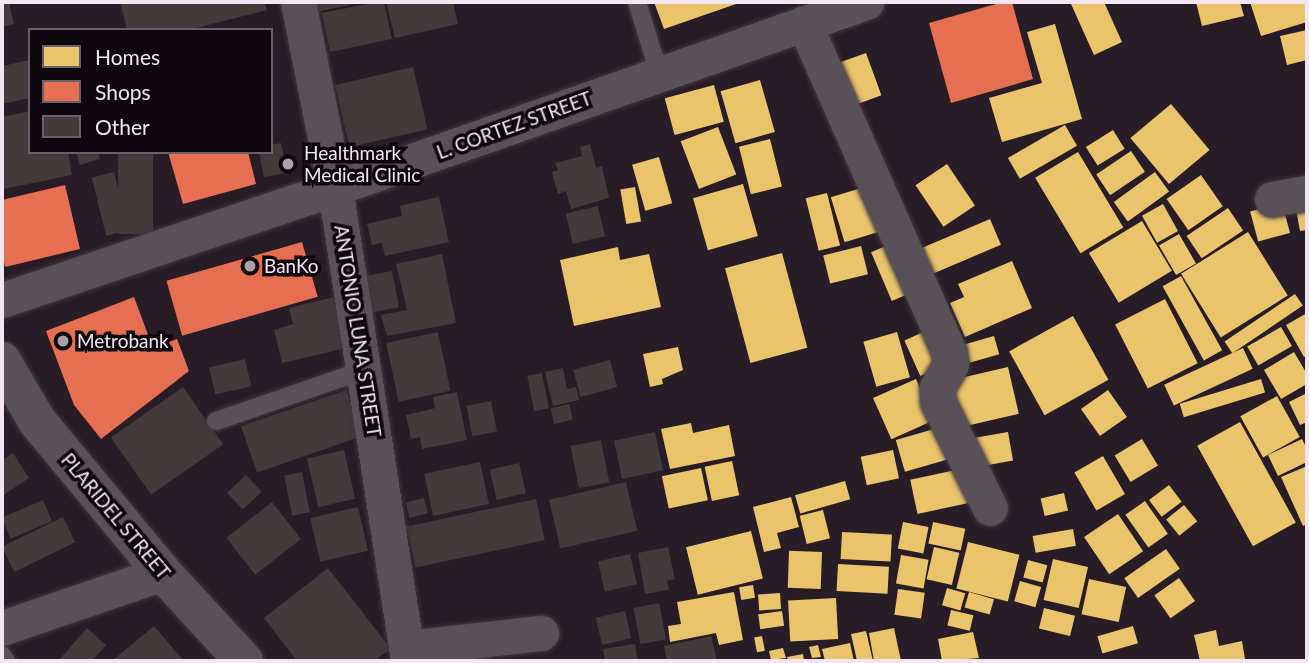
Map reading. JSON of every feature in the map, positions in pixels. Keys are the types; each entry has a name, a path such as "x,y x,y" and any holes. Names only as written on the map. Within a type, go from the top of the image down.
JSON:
{"street":[{"name":"ANTONIO LUNA STREET","path":"299,2 335,188 407,655"},
{"name":"L. CORTEZ STREET","path":"2,300 335,188 866,2"},
{"path":"804,23 948,352 950,364 937,387 938,402 990,508"},
{"path":"1272,199 1307,193"},
{"name":"PLARIDEL STREET","path":"2,361 37,421 163,573 244,661"},
{"path":"2,628 163,573"},
{"path":"407,655 541,633"}],"lane":[{"path":"637,2 659,73"},
{"path":"216,421 364,370"},
{"path":"2,655 6,661"}],"building: Homes":[{"path":"654,2 742,2 664,29"},
{"path":"1104,2 1122,42 1094,55 1071,4"},
{"path":"1196,2 1240,2 1244,16 1202,26"},
{"path":"1250,2 1307,2 1307,22 1261,36"},
{"path":"1055,24 1082,119 1002,142 989,98 1042,83 1027,32"},
{"path":"1307,30 1307,60 1287,65 1280,36"},
{"path":"866,53 881,95 852,106 837,64"},
{"path":"760,80 775,132 735,143 721,91"},
{"path":"714,85 724,122 675,135 665,98"},
{"path":"1171,104 1210,150 1169,184 1130,138"},
{"path":"1065,125 1077,146 1020,179 1008,158"},
{"path":"718,127 736,175 699,189 681,141"},
{"path":"1113,130 1125,149 1098,166 1086,147"},
{"path":"770,139 782,187 751,194 739,147"},
{"path":"1131,151 1145,172 1110,195 1096,174"},
{"path":"1078,152 1123,227 1080,253 1035,178"},
{"path":"659,157 672,203 645,211 632,165"},
{"path":"947,164 975,205 943,227 915,185"},
{"path":"1155,172 1169,191 1128,221 1114,202"},
{"path":"1201,175 1223,206 1188,230 1167,199"},
{"path":"743,184 758,236 708,250 693,198"},
{"path":"871,185 885,230 845,242 831,197"},
{"path":"635,187 641,221 626,224 620,190"},
{"path":"827,193 840,245 819,251 806,198"},
{"path":"1307,201 1307,230 1300,231 1295,203"},
{"path":"1282,203 1290,233 1258,241 1250,212"},
{"path":"1163,204 1178,231 1157,243 1142,216"},
{"path":"1228,208 1243,230 1202,258 1187,236"},
{"path":"990,219 1001,245 925,277 914,251"},
{"path":"1142,221 1172,271 1119,303 1089,253"},
{"path":"1248,232 1288,296 1221,337 1181,274"},
{"path":"1179,234 1196,263 1176,275 1159,246"},
{"path":"895,242 916,291 892,301 871,252"},
{"path":"861,246 868,274 830,284 823,255"},
{"path":"618,247 620,260 649,254 661,307 574,326 560,260"},
{"path":"782,253 807,348 750,363 725,268"},
{"path":"1012,261 1032,308 965,337 950,303 964,297 958,284"},
{"path":"1181,276 1222,350 1204,361 1163,286"},
{"path":"1295,294 1303,306 1232,353 1225,342"},
{"path":"1165,299 1198,363 1148,389 1115,324"},
{"path":"1307,313 1307,355 1304,357 1286,325"},
{"path":"1073,316 1108,380 1045,415 1009,351"},
{"path":"1281,327 1292,346 1258,366 1247,346"},
{"path":"930,329 946,365 920,376 904,340"},
{"path":"897,332 910,377 876,387 863,342"},
{"path":"994,336 999,354 959,366 954,348"},
{"path":"678,347 683,370 662,379 663,384 650,387 643,354"},
{"path":"1243,348 1253,369 1174,406 1164,385"},
{"path":"1294,352 1307,374 1307,384 1281,399 1264,370"},
{"path":"1008,367 1019,414 958,428 948,381"},
{"path":"916,379 934,420 891,439 873,398"},
{"path":"1261,379 1265,392 1184,417 1180,404"},
{"path":"1108,390 1127,417 1100,436 1081,409"},
{"path":"1307,393 1307,422 1300,425 1289,402"},
{"path":"1277,396 1300,437 1263,457 1240,416"},
{"path":"1240,422 1296,523 1253,546 1197,446"},
{"path":"691,423 693,433 729,425 735,456 670,469 661,429"},
{"path":"941,427 950,459 905,472 896,440"},
{"path":"1008,432 1013,461 979,467 974,438"},
{"path":"1142,439 1158,466 1131,482 1115,455"},
{"path":"1302,439 1307,449 1307,462 1278,476 1268,455"},
{"path":"893,450 899,478 867,485 861,457"},
{"path":"1103,456 1125,494 1096,511 1074,472"},
{"path":"732,461 739,495 712,501 705,467"},
{"path":"1307,466 1307,524 1303,526 1281,477"},
{"path":"701,468 708,500 669,509 662,476"},
{"path":"965,468 972,502 918,514 910,480"},
{"path":"845,481 850,499 800,514 795,495"},
{"path":"1169,485 1182,502 1162,517 1149,500"},
{"path":"1064,493 1068,511 1045,516 1041,498"},
{"path":"791,497 799,527 777,533 781,548 764,552 753,507"},
{"path":"1145,501 1168,534 1148,548 1125,515"},
{"path":"1184,505 1197,521 1179,536 1166,519"},
{"path":"823,510 830,538 807,544 800,516"},
{"path":"1118,514 1143,551 1109,574 1084,537"},
{"path":"903,522 929,527 923,553 898,549"},
{"path":"933,522 965,529 961,550 928,544"},
{"path":"1073,529 1076,546 1036,553 1033,536"},
{"path":"751,531 763,579 698,595 686,547"},
{"path":"842,532 892,535 891,562 841,559"},
{"path":"968,542 1019,555 1008,601 956,589"},
{"path":"934,547 959,553 952,585 927,579"},
{"path":"1166,549 1180,569 1138,598 1124,578"},
{"path":"789,551 822,552 821,589 788,588"},
{"path":"901,555 929,560 924,588 896,584"},
{"path":"1053,559 1088,567 1079,608 1044,600"},
{"path":"1028,560 1047,565 1043,583 1023,577"},
{"path":"838,564 889,567 888,594 837,591"},
{"path":"1179,578 1195,601 1170,618 1154,595"},
{"path":"1089,579 1126,587 1119,622 1082,614"},
{"path":"1020,581 1041,587 1035,607 1014,601"},
{"path":"753,585 755,598 741,600 739,587"},
{"path":"947,588 965,593 960,611 942,605"},
{"path":"898,589 925,593 921,619 894,615"},
{"path":"734,592 743,640 719,645 716,633 670,642 668,626 681,624 677,602"},
{"path":"969,592 994,599 990,615 965,607"},
{"path":"780,593 781,609 759,610 758,595"},
{"path":"836,598 838,639 790,641 788,601"},
{"path":"1044,608 1075,616 1070,636 1039,628"},
{"path":"951,610 973,615 970,631 947,626"},
{"path":"782,611 784,626 760,629 758,614"},
{"path":"1133,626 1138,643 1102,654 1097,636"},
{"path":"894,628 901,661 874,661 869,633"},
{"path":"1216,630 1219,646 1242,641 1245,659 1200,661 1194,635"},
{"path":"866,631 873,661 857,661 851,634"},
{"path":"973,632 979,658 942,661 938,639"},
{"path":"762,636 765,651 757,652 754,638"},
{"path":"850,643 854,661 825,661 822,649"},
{"path":"818,645 821,657 812,658 809,647"},
{"path":"783,648 786,658 771,660 769,651"},
{"path":"803,654 804,661 788,661 787,657"}],"building: Shops":[{"path":"1003,2 1012,2 1033,79 951,103 929,23"},
{"path":"169,154 248,154 256,184 183,204"},
{"path":"65,185 80,249 5,267 2,252 2,200"},
{"path":"302,242 318,297 182,336 166,281"},
{"path":"134,297 153,348 177,339 189,371 101,439 74,405 46,331"}],"building: Other":[{"path":"2,2 9,2 14,24 2,27"},
{"path":"120,2 264,2 267,10 196,28 126,28"},
{"path":"313,2 358,2 358,3 316,12"},
{"path":"384,2 392,39 330,52 322,13"},
{"path":"386,2 453,2 458,24 395,38"},
{"path":"28,60 28,98 2,104 2,66"},
{"path":"413,67 427,129 349,147 335,85"},
{"path":"28,111 28,154 68,154 72,175 4,189 2,117"},
{"path":"281,143 287,173 264,177 259,154 273,154 273,145"},
{"path":"590,144 596,168 602,166 609,198 571,209 566,191 558,194 552,172 558,170 555,163 582,156 580,147"},
{"path":"77,154 99,154 100,159 80,165"},
{"path":"118,154 153,154 153,234 118,234"},
{"path":"114,172 129,230 106,236 92,178"},
{"path":"439,197 449,242 385,256 382,243 372,245 367,224 402,216 400,206"},
{"path":"598,206 605,236 573,244 566,213"},
{"path":"442,254 456,323 387,336 381,315 407,310 396,264"},
{"path":"392,271 399,307 371,313 364,277"},
{"path":"342,295 355,346 282,363 274,330 293,324 289,308"},
{"path":"438,332 450,391 399,402 386,343"},
{"path":"245,359 251,386 215,395 209,367"},
{"path":"610,360 617,387 581,397 573,370"},
{"path":"563,368 567,389 576,387 579,400 553,406 545,372"},
{"path":"542,373 549,408 534,411 527,376"},
{"path":"183,387 223,444 151,495 111,437"},
{"path":"346,390 362,436 257,472 241,426"},
{"path":"457,392 467,440 422,449 420,437 411,439 406,415 435,408 433,397"},
{"path":"491,401 497,431 472,436 466,406"},
{"path":"569,404 573,420 554,424 551,409"},
{"path":"655,432 663,470 622,479 614,441"},
{"path":"601,440 609,482 579,488 571,446"},
{"path":"344,450 355,499 318,507 307,459"},
{"path":"13,453 29,478 2,496 2,460"},
{"path":"480,462 489,504 433,516 424,474"},
{"path":"519,463 526,493 497,500 490,470"},
{"path":"302,472 310,512 292,516 284,475"},
{"path":"246,475 262,492 243,510 227,493"},
{"path":"626,482 637,531 560,548 549,500"},
{"path":"424,498 428,514 409,518 406,503"},
{"path":"536,499 545,540 416,568 407,526"},
{"path":"43,500 52,521 11,539 2,517"},
{"path":"272,502 301,539 255,575 226,538"},
{"path":"358,507 368,551 320,562 310,518"},
{"path":"63,517 75,542 14,572 2,547"},
{"path":"668,547 675,579 667,581 669,590 645,594 638,553"},
{"path":"630,554 637,584 605,592 598,561"},
{"path":"328,568 391,649 374,661 297,661 264,618"},
{"path":"659,603 666,639 641,644 633,608"},
{"path":"625,611 631,638 602,645 596,618"},
{"path":"154,626 184,661 112,661"},
{"path":"87,628 106,645 92,661 58,661"},
{"path":"711,636 717,661 667,661 664,646"},
{"path":"635,644 638,661 605,661 603,649"},
{"path":"490,650 491,661 446,661 446,657"}],"place":[{"name":"Healthmark Medical Clinic","path":"288,164"},
{"name":"BanKo","path":"250,266"},
{"name":"Metrobank","path":"63,341"}]}
